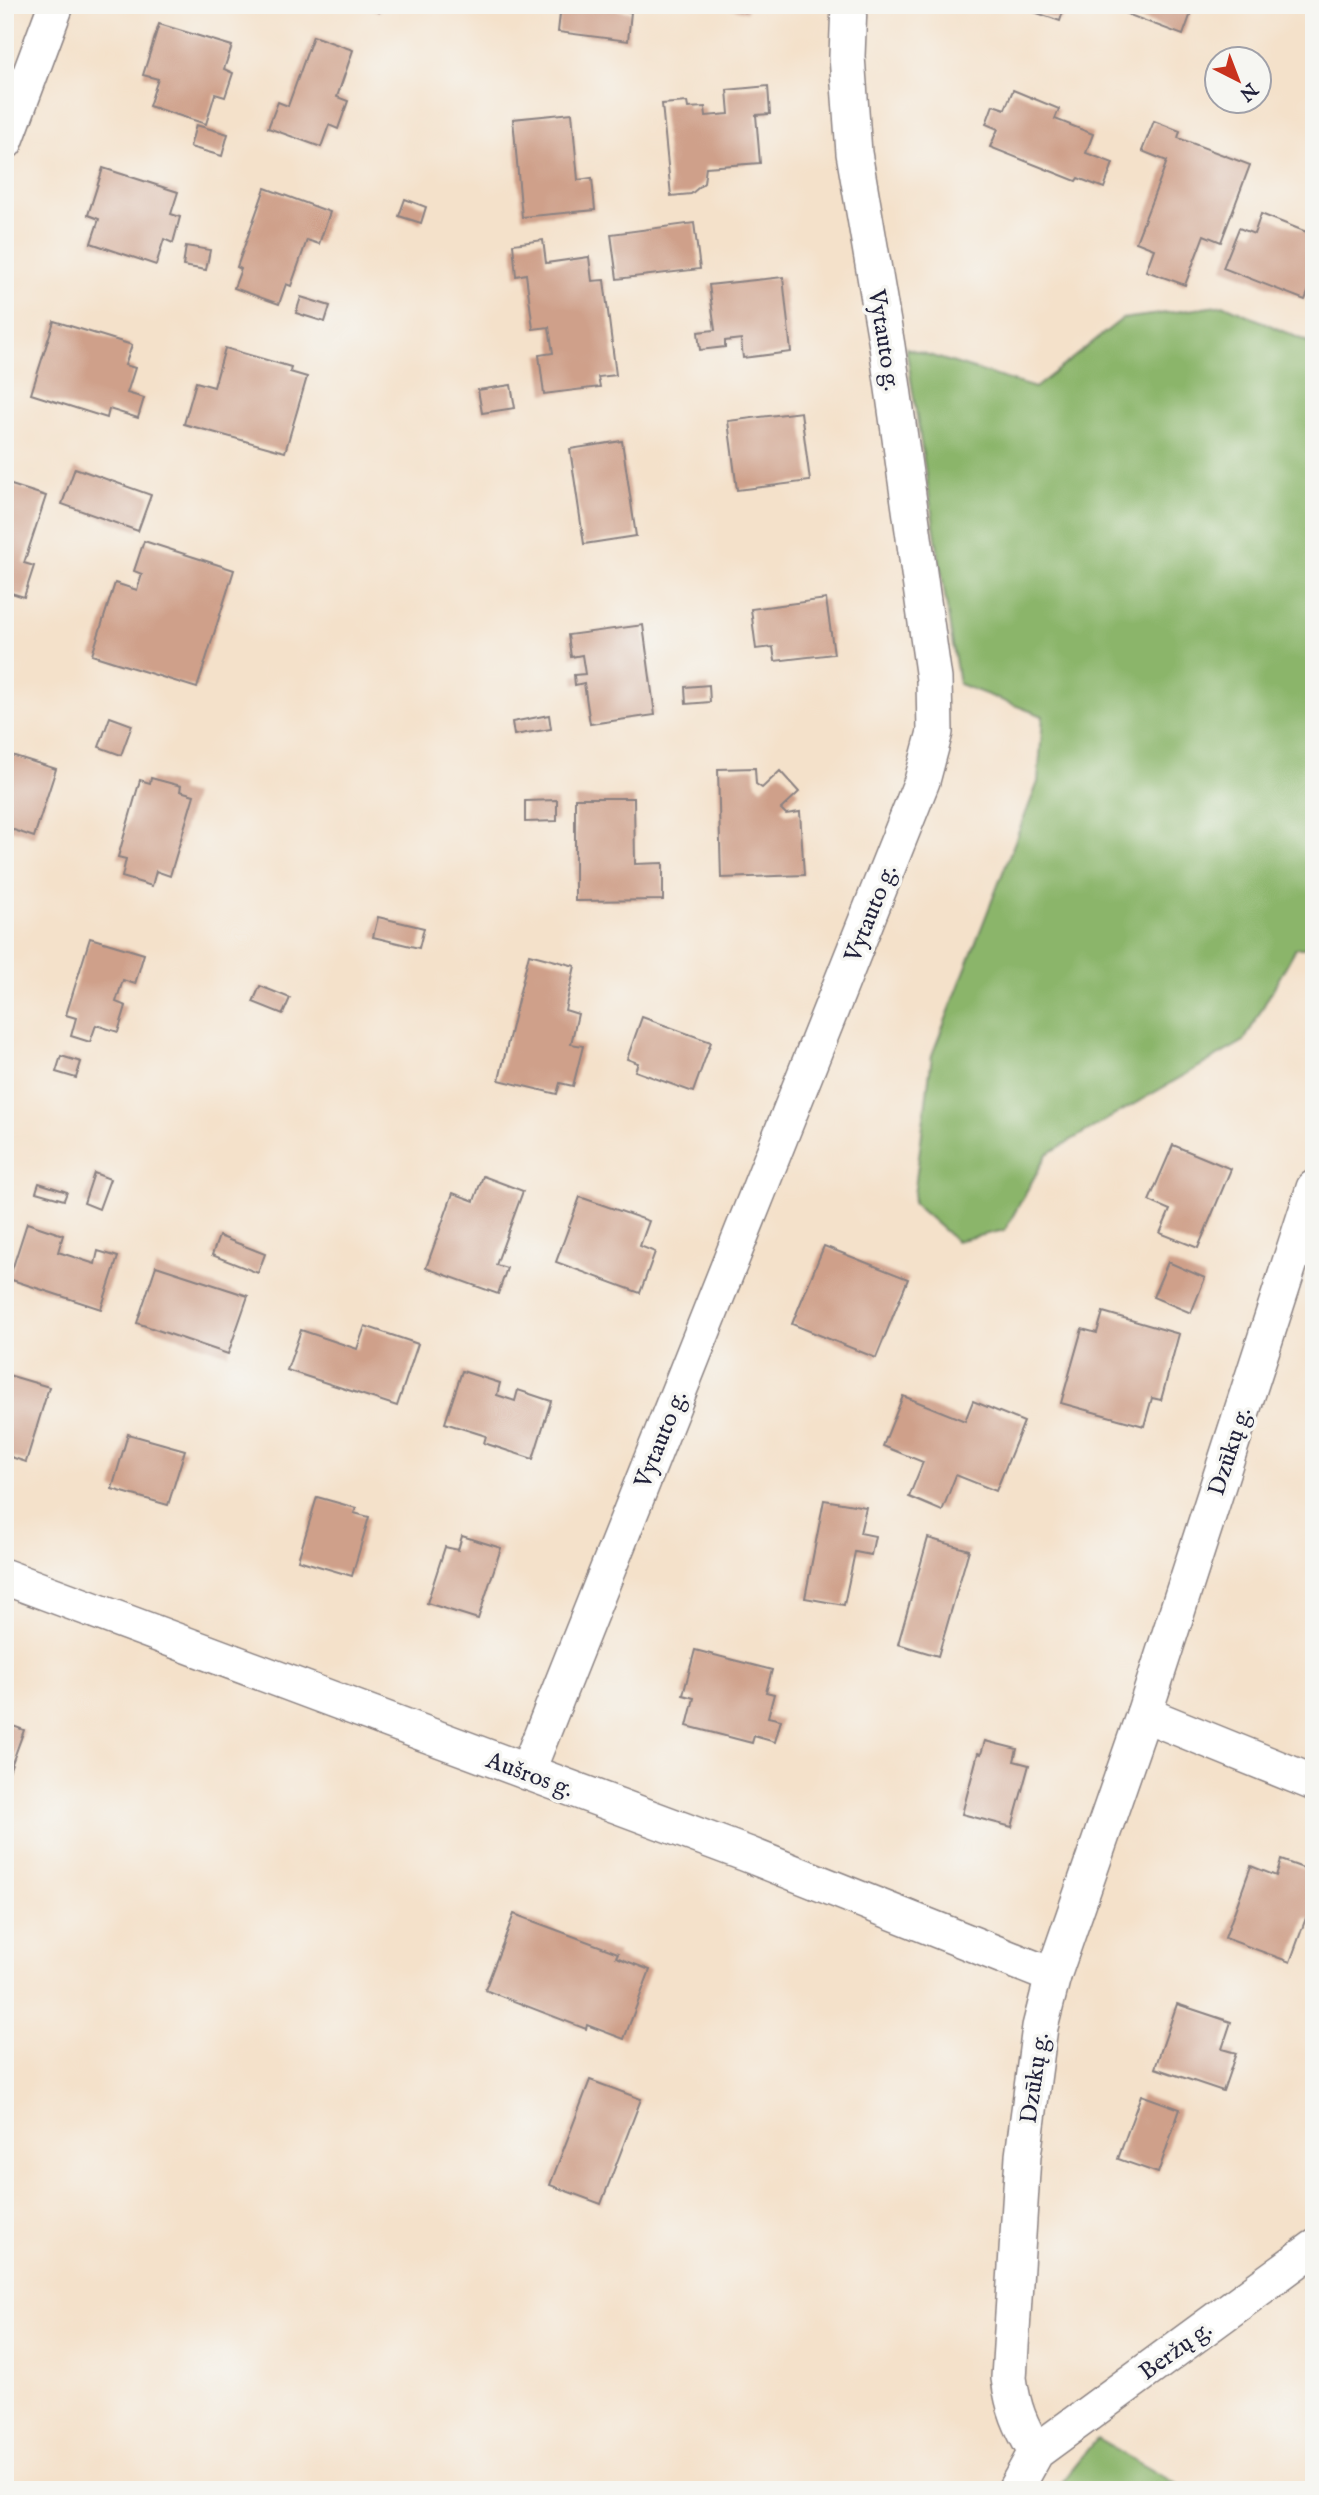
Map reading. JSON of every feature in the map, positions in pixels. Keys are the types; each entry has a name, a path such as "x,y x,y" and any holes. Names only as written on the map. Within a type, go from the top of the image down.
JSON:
{"street":[{"path":"5,142 56,5"},
{"name":"Vytauto g.","path":"527,1772 922,781 934,732 933,666 887,346 854,153 847,56 849,5"},
{"name":"Dzūkų g.","path":"1036,2452 1019,2424 1012,2402 1009,2378 1023,2156 1041,2027 1053,1976 1144,1714 1314,1188"},
{"name":"Aušros g.","path":"5,1577 747,1854 1053,1976"},
{"path":"1144,1714 1314,1783"},
{"name":"Beržų g.","path":"1036,2452 1314,2248"},
{"path":"1015,2490 1036,2452"}],"green space":[{"path":"1225,305 1314,345 1314,948 1296,948 1244,1041 1047,1154 1005,1230 956,1241 913,1203 932,1055 1038,782 1043,716 959,684 906,348 1035,388 1122,319"},
{"path":"1097,2439 1187,2490 1056,2490"}],"building":[{"path":"363,5 382,5 379,12"},
{"path":"561,5 599,5 631,12 628,41 558,32"},
{"path":"717,5 748,5 747,12"},
{"path":"1014,5 1065,5 1060,21"},
{"path":"1127,5 1194,5 1183,35 1124,13"},
{"path":"159,24 232,46 224,69 233,73 225,97 215,94 206,124 149,106 158,79 143,75"},
{"path":"313,36 353,50 337,97 348,101 338,129 329,125 321,147 268,128 278,102 288,106"},
{"path":"768,86 770,114 756,115 760,163 706,167 704,183 691,194 671,196 662,104 687,102 688,108 705,107 706,116 729,114 727,90"},
{"path":"1013,90 1059,109 1055,119 1093,134 1086,153 1113,163 1104,188 1078,178 1076,181 990,147 998,129 986,124 993,105 1005,109"},
{"path":"572,113 578,180 592,178 595,210 522,217 513,119"},
{"path":"1154,121 1180,131 1178,138 1250,165 1221,242 1204,235 1185,285 1146,271 1154,249 1136,242 1167,161 1142,151"},
{"path":"196,125 228,134 222,156 190,147"},
{"path":"103,168 178,192 171,214 180,217 173,243 164,239 156,265 91,243 99,219 88,215"},
{"path":"265,188 330,212 319,244 307,240 291,286 286,284 279,304 234,288 241,269 237,267"},
{"path":"405,199 426,207 421,223 399,216"},
{"path":"1261,214 1314,235 1314,277 1305,300 1223,268 1239,228 1254,234"},
{"path":"694,223 700,269 617,279 611,234"},
{"path":"543,240 546,263 589,257 592,281 604,280 616,375 598,377 600,387 544,394 539,355 553,353 549,327 533,329 526,274 516,276 513,244"},
{"path":"186,246 210,250 206,270 183,266"},
{"path":"783,277 791,352 743,358 741,339 725,341 725,347 700,350 698,332 715,330 709,285"},
{"path":"301,297 330,306 325,322 296,313"},
{"path":"54,321 132,345 125,365 135,368 127,393 144,398 138,418 109,409 107,418 31,394"},
{"path":"225,348 291,367 290,372 307,377 285,452 184,424 196,382 214,387"},
{"path":"511,385 515,408 482,413 478,390"},
{"path":"801,412 810,481 737,490 728,421"},
{"path":"622,441 636,536 584,544 570,449"},
{"path":"75,468 151,495 138,531 62,504"},
{"path":"5,483 46,496 24,563 34,566 24,597 5,591"},
{"path":"144,541 234,570 197,688 92,655 115,583 137,590 142,574 134,571"},
{"path":"826,599 834,654 775,661 773,647 756,649 751,609"},
{"path":"643,625 655,715 590,724 584,683 575,685 574,675 585,674 582,655 571,657 568,635"},
{"path":"709,685 710,702 686,704 685,687"},
{"path":"549,715 551,729 514,735 512,722"},
{"path":"110,717 132,725 121,755 99,747"},
{"path":"5,753 56,769 34,837 5,827"},
{"path":"755,768 756,784 762,788 780,771 799,792 781,809 786,814 800,812 804,875 721,878 718,769"},
{"path":"151,778 181,786 180,791 194,795 170,876 156,871 152,886 122,877 126,859 118,857 140,780 150,783"},
{"path":"575,798 634,798 635,864 663,863 663,900 575,901"},
{"path":"557,800 557,821 525,822 525,801"},
{"path":"378,917 424,928 419,948 373,937"},
{"path":"90,938 144,954 135,984 123,980 116,1002 126,1006 118,1032 96,1025 90,1042 71,1036 76,1018 66,1015"},
{"path":"529,954 575,966 565,1010 578,1014 571,1044 583,1046 573,1086 560,1083 557,1094 499,1080"},
{"path":"260,986 290,998 283,1014 253,1002"},
{"path":"642,1017 711,1042 693,1092 635,1071 638,1063 627,1059"},
{"path":"61,1056 81,1062 76,1078 56,1072"},
{"path":"1173,1145 1231,1169 1198,1248 1160,1233 1170,1210 1149,1201"},
{"path":"94,1173 110,1179 99,1209 84,1203"},
{"path":"483,1176 523,1191 496,1265 507,1268 498,1294 426,1268 453,1193 474,1201"},
{"path":"39,1183 67,1192 64,1200 36,1192"},
{"path":"580,1197 649,1221 640,1246 655,1252 640,1293 556,1262"},
{"path":"27,1223 63,1235 58,1252 95,1264 98,1251 118,1257 101,1309 9,1279"},
{"path":"219,1236 265,1254 258,1273 212,1255"},
{"path":"824,1246 908,1279 876,1358 792,1324"},
{"path":"1168,1262 1205,1278 1191,1313 1153,1297"},
{"path":"156,1266 248,1296 228,1354 137,1323"},
{"path":"1103,1312 1179,1334 1161,1400 1152,1398 1144,1426 1061,1403 1082,1329 1097,1333"},
{"path":"365,1326 418,1344 397,1406 287,1370 301,1330 357,1349"},
{"path":"462,1371 500,1383 497,1395 515,1401 518,1390 551,1401 533,1459 484,1443 486,1436 445,1423"},
{"path":"5,1374 49,1387 26,1462 5,1455"},
{"path":"903,1396 965,1421 973,1401 1024,1422 996,1491 956,1475 942,1511 909,1497 923,1462 883,1446"},
{"path":"128,1434 185,1450 168,1505 112,1489"},
{"path":"317,1497 356,1508 354,1513 369,1517 352,1576 298,1560"},
{"path":"824,1500 866,1507 860,1533 875,1536 871,1555 855,1552 844,1605 805,1598"},
{"path":"462,1536 501,1548 478,1619 427,1603 445,1547 458,1550"},
{"path":"928,1538 969,1550 938,1656 898,1644"},
{"path":"695,1650 772,1670 766,1692 774,1694 768,1717 781,1720 775,1742 754,1736 752,1743 687,1726 694,1698 683,1695"},
{"path":"5,1723 24,1730 6,1780 5,1780"},
{"path":"985,1741 1017,1749 1014,1761 1029,1765 1012,1827 962,1814 978,1753 981,1754"},
{"path":"1281,1860 1314,1872 1314,1921 1306,1918 1290,1962 1225,1938 1251,1866 1276,1876"},
{"path":"514,1914 618,1953 616,1957 650,1970 624,2039 587,2025 586,2029 485,1990"},
{"path":"1177,2004 1231,2022 1222,2049 1236,2053 1223,2091 1155,2068"},
{"path":"590,2080 641,2099 601,2204 550,2185"},
{"path":"1141,2095 1180,2109 1158,2173 1118,2159"}]}
